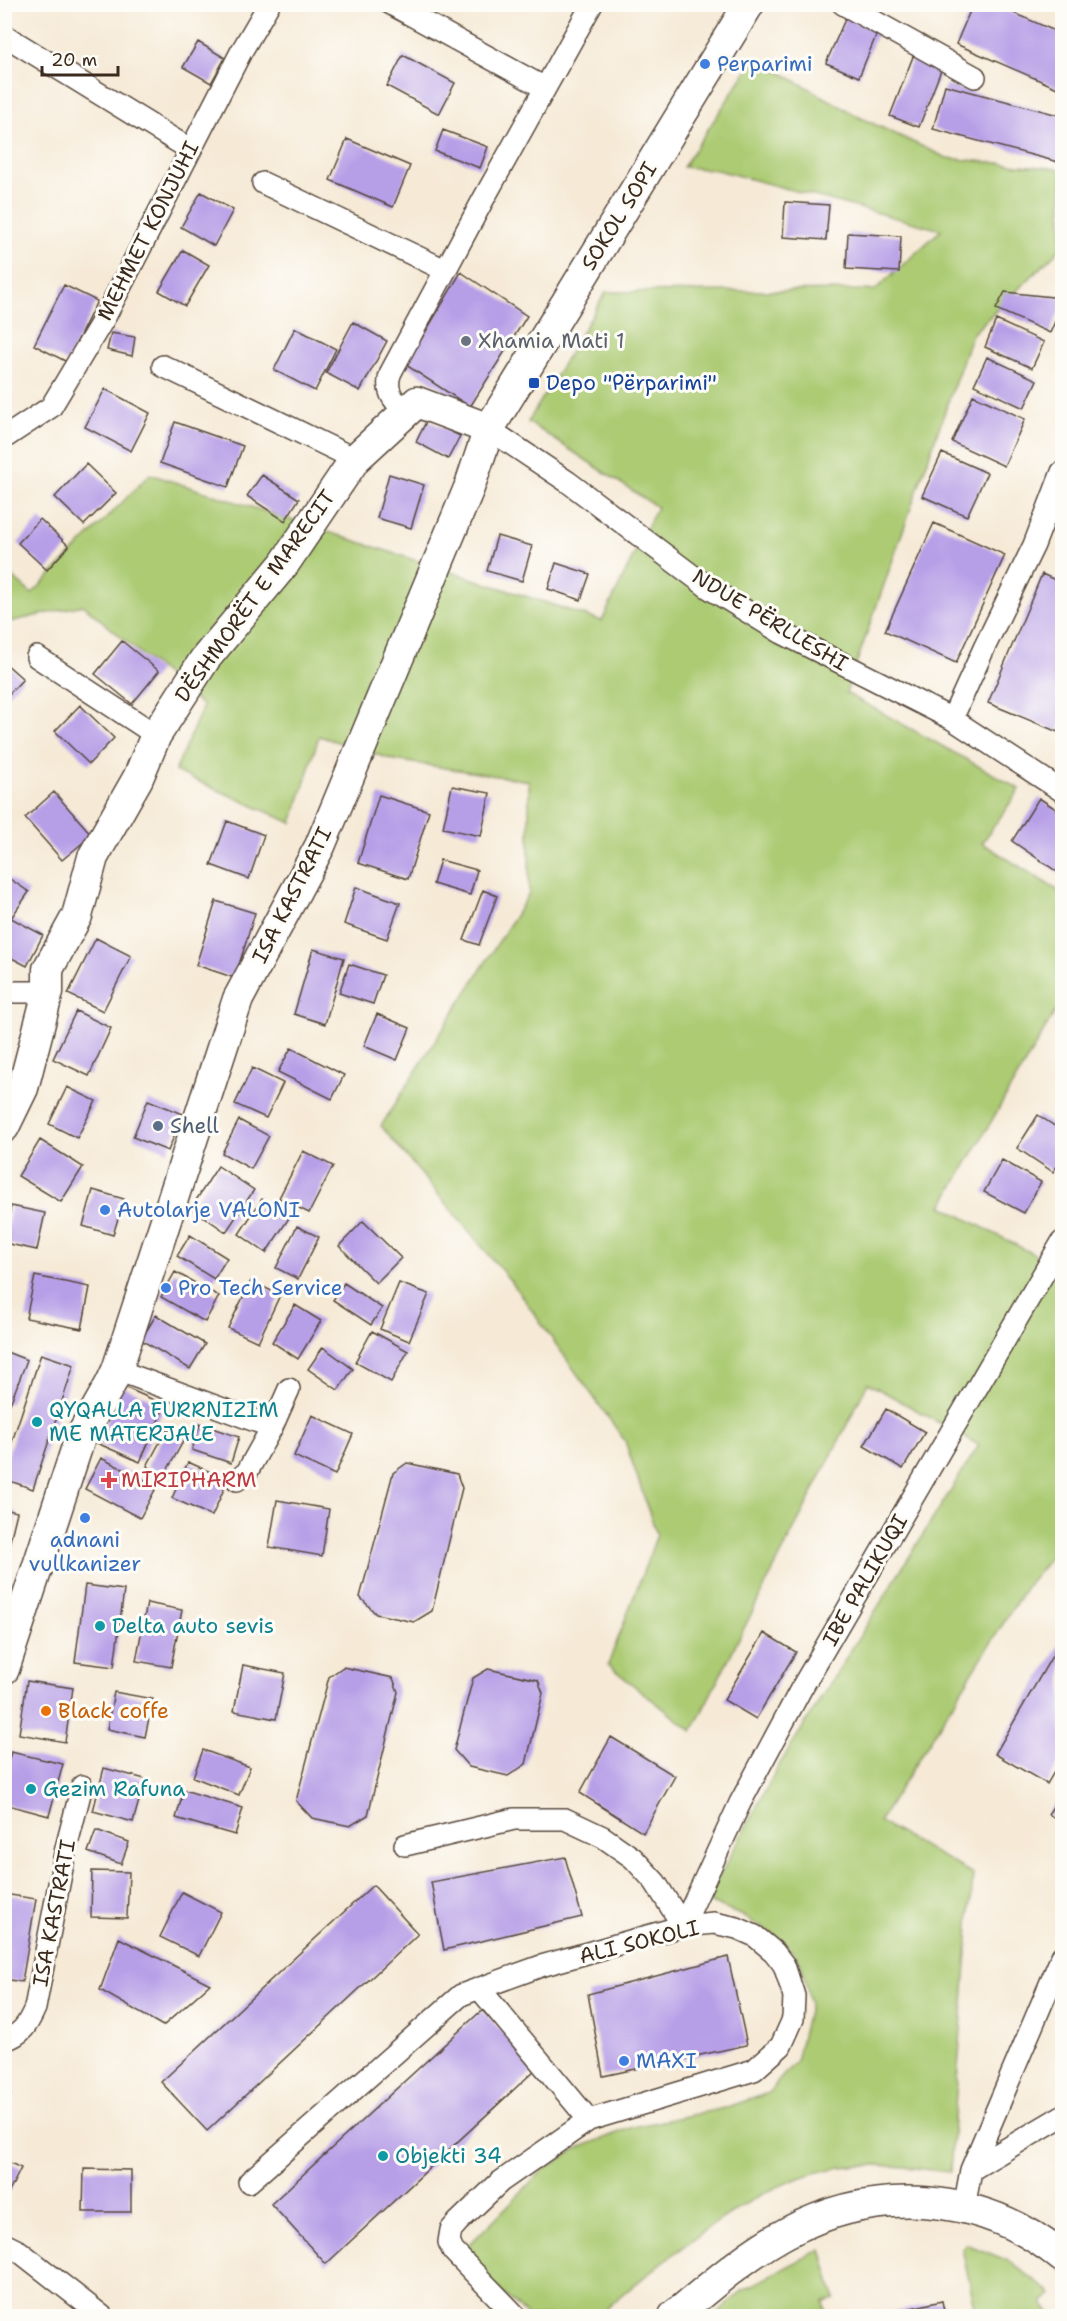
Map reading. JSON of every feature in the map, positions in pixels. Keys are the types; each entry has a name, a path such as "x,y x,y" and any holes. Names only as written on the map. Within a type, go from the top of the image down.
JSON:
{"street":[{"name":"MEHMET KONJUHI","path":"4,438 51,407 106,315 241,52 269,4"},
{"path":"391,4 545,88"},
{"path":"489,429 417,402 399,405 392,396 388,381 445,270 592,4"},
{"name":"SOKOL SOPI","path":"489,429 749,4"},
{"path":"843,4 975,78"},
{"path":"7,37 191,150"},
{"path":"263,183 445,270"},
{"path":"163,366 355,459"},
{"name":"DËSHMORËT E MARECIT","path":"4,1127 23,1088 48,992 48,969 77,916 93,857 138,778 156,735 205,659 284,564 355,459 417,402"},
{"name":"NDUE PËRLLESHI","path":"489,429 568,482 709,588 782,633 952,719 1062,791"},
{"name":"ISA KASTRATI","path":"4,1669 80,1438 117,1370 238,999 320,846 469,488 489,429"},
{"path":"952,719 1034,545 1062,472"},
{"path":"37,657 156,735"},
{"path":"4,992 48,992"},
{"name":"IBE PALIKUQI","path":"683,1926 740,1803 801,1689 1062,1242"},
{"path":"117,1370 272,1427"},
{"path":"237,1480 247,1472 272,1427 289,1389"},
{"name":"ISA KASTRATI","path":"10,2038 27,2026 35,2008 66,1848 82,1786"},
{"path":"405,1845 514,1819 565,1819 603,1837 633,1858 655,1881 683,1926"},
{"name":"ALI SOKOLI","path":"249,2182 461,1995 541,1966 683,1926 714,1923 737,1928 755,1936 774,1952 784,1965 794,1996 793,2019 781,2046 754,2070 589,2120 500,2182 451,2230 449,2242 457,2256 516,2316"},
{"path":"964,2208 971,2170 1062,1956"},
{"path":"479,1988 589,2120"},
{"path":"971,2170 1062,2116"},
{"path":"674,2316 742,2262 788,2232 839,2211 878,2203 926,2201 964,2208 1010,2222 1062,2257"},
{"path":"4,2244 20,2252 102,2316"}],"green space":[{"path":"755,58 861,118 947,158 1062,169 1062,247 972,334 846,693 1020,789 982,843 1062,893 1062,1000 942,1206 1062,1269 1062,1544 1026,1587 879,1822 973,1874 950,2172 863,2165 810,2174 761,2195 715,2223 644,2277 599,2316 528,2316 460,2254 543,2170 578,2148 633,2127 725,2108 768,2093 796,2061 810,2003 801,1963 783,1941 743,1916 706,1901 778,1767 979,1445 868,1383 692,1731 608,1665 657,1535 625,1441 513,1284 381,1126 529,894 529,781 394,760 319,736 292,823 175,771 203,706 83,605 5,623 4,570 32,594 150,474 602,621 657,507 528,422 606,292 875,290 941,230 717,170 683,167"},
{"path":"966,2244 1009,2261 1052,2294 1043,2303 1053,2316 977,2316 962,2249"},
{"path":"821,2249 835,2299 824,2302 827,2316 714,2316 743,2290"}],"building":[{"path":"973,4 993,4 1062,34 1062,90 956,44"},
{"path":"846,17 878,31 859,77 826,63"},
{"path":"198,42 225,58 211,83 183,67"},
{"path":"914,54 943,65 919,127 890,116"},
{"path":"403,55 455,83 439,114 387,86"},
{"path":"945,85 1062,116 1062,163 933,129"},
{"path":"443,130 488,147 480,168 435,151"},
{"path":"347,139 410,166 393,207 330,180"},
{"path":"201,192 233,210 214,246 181,227"},
{"path":"785,202 829,205 826,240 783,237"},
{"path":"848,233 901,236 899,272 846,269"},
{"path":"183,250 209,265 185,306 159,291"},
{"name":"Xhamia Mati 1","path":"461,272 527,316 470,407 406,365"},
{"path":"64,285 97,301 67,362 34,345"},
{"path":"1005,292 1062,298 1062,305 1050,333 996,309"},
{"path":"996,320 1044,342 1032,368 985,347"},
{"path":"353,322 387,341 360,391 326,373"},
{"path":"295,328 336,349 315,391 274,370"},
{"path":"111,333 135,337 132,356 107,350"},
{"path":"987,357 1037,380 1024,408 974,385"},
{"path":"105,389 150,413 131,451 85,427"},
{"path":"973,395 1025,419 1004,466 952,442"},
{"path":"427,420 460,436 448,459 416,442"},
{"path":"175,422 243,446 228,487 160,463"},
{"path":"942,453 987,473 967,516 922,496"},
{"path":"86,464 116,493 84,525 55,497"},
{"path":"389,474 424,485 411,528 377,518"},
{"path":"262,475 299,499 285,521 247,496"},
{"path":"40,519 69,546 47,570 18,543"},
{"path":"934,523 1005,555 956,663 885,631"},
{"path":"497,536 532,546 522,581 487,571"},
{"path":"556,563 590,574 581,600 548,589"},
{"path":"1042,574 1062,583 1062,722 1058,732 988,703"},
{"path":"122,641 159,671 132,704 95,674"},
{"path":"4,662 23,679 4,699"},
{"path":"80,705 114,738 89,764 55,731"},
{"path":"452,786 490,793 481,836 443,828"},
{"path":"54,792 92,835 62,860 25,818"},
{"path":"379,795 429,811 408,879 358,863"},
{"path":"1039,798 1062,813 1062,875 1012,841"},
{"path":"227,821 264,835 249,879 211,865"},
{"path":"440,860 477,870 470,895 433,884"},
{"path":"4,875 29,892 11,918 43,935 27,966 4,954 4,915 10,918 4,914"},
{"path":"356,887 400,903 387,939 344,924"},
{"path":"483,890 497,896 479,945 464,940"},
{"path":"216,901 255,913 235,978 196,965"},
{"path":"96,938 131,956 103,1011 68,994"},
{"path":"313,949 344,958 325,1024 294,1014"},
{"path":"349,964 383,975 373,1004 339,993"},
{"path":"76,1011 111,1028 89,1076 53,1059"},
{"path":"377,1014 410,1028 397,1060 364,1046"},
{"path":"291,1048 344,1075 332,1099 278,1072"},
{"path":"252,1068 283,1083 266,1118 235,1104"},
{"path":"67,1087 96,1101 77,1138 49,1124"},
{"name":"Shell","path":"148,1100 183,1114 168,1151 133,1137"},
{"path":"1038,1115 1062,1131 1062,1158 1053,1172 1017,1148"},
{"path":"239,1120 269,1136 251,1169 222,1153"},
{"path":"40,1140 83,1167 61,1202 18,1176"},
{"path":"303,1151 333,1166 309,1213 279,1198"},
{"path":"1002,1160 1041,1182 1024,1213 984,1192"},
{"path":"218,1166 254,1190 226,1232 191,1208"},
{"path":"93,1190 124,1199 113,1235 83,1226"},
{"path":"262,1199 289,1218 266,1253 239,1234"},
{"path":"11,1206 45,1213 37,1250 4,1243"},
{"path":"363,1221 401,1258 376,1283 339,1246"},
{"path":"297,1226 319,1237 298,1279 276,1268"},
{"path":"190,1235 227,1258 214,1279 177,1256"},
{"path":"175,1272 219,1296 205,1322 161,1297"},
{"path":"35,1276 90,1287 82,1329 26,1318"},
{"path":"251,1281 280,1295 258,1342 228,1328"},
{"path":"344,1283 382,1308 371,1325 333,1300"},
{"path":"399,1283 429,1294 409,1341 380,1329"},
{"path":"295,1305 321,1321 298,1359 272,1342"},
{"path":"156,1315 205,1344 190,1369 141,1340"},
{"path":"372,1331 408,1351 391,1382 355,1362"},
{"path":"323,1347 353,1369 338,1390 308,1369"},
{"path":"4,1351 27,1360 10,1404 4,1402"},
{"path":"41,1354 74,1365 33,1489 4,1479 4,1466"},
{"path":"122,1386 165,1405 140,1462 97,1443"},
{"path":"886,1409 925,1432 903,1469 864,1446"},
{"path":"312,1415 353,1434 335,1475 294,1456"},
{"path":"200,1424 239,1437 231,1463 192,1450"},
{"path":"167,1429 185,1438 164,1476 147,1466"},
{"path":"101,1458 157,1486 140,1518 85,1489"},
{"path":"188,1462 228,1480 212,1516 172,1498"},
{"path":"407,1463 457,1474 462,1488 432,1611 414,1622 376,1614 360,1597 393,1473"},
{"path":"277,1500 329,1509 322,1556 269,1547"},
{"path":"4,1509 17,1512 9,1545 4,1544"},
{"name":"Delta auto sevis","path":"85,1585 124,1590 114,1667 75,1662"},
{"path":"147,1603 182,1610 171,1667 136,1661"},
{"path":"764,1633 796,1652 756,1719 724,1700"},
{"path":"1062,1639 1062,1758 1047,1784 995,1754"},
{"path":"243,1665 285,1673 276,1719 234,1711"},
{"path":"343,1667 393,1678 398,1692 368,1815 350,1826 312,1818 296,1801 329,1677"},
{"path":"488,1669 538,1680 543,1693 526,1764 508,1776 469,1767 454,1750 473,1678"},
{"name":"Black coffe","path":"27,1681 73,1688 65,1742 19,1734"},
{"path":"114,1692 153,1699 145,1737 107,1729"},
{"path":"611,1737 675,1776 643,1833 580,1793"},
{"path":"203,1750 250,1767 239,1795 193,1777"},
{"name":"Gezim Rafuna","path":"11,1752 63,1764 49,1816 4,1804 4,1774"},
{"path":"104,1768 145,1779 133,1822 93,1811"},
{"path":"184,1790 243,1808 235,1835 176,1818"},
{"path":"1060,1796 1062,1798 1062,1824 1048,1814"},
{"path":"96,1830 129,1842 121,1864 88,1852"},
{"path":"565,1857 582,1917 444,1950 431,1882"},
{"path":"92,1871 129,1872 127,1918 91,1917"},
{"path":"373,1885 418,1934 207,2131 161,2082"},
{"path":"182,1892 221,1912 199,1956 160,1937"},
{"path":"4,1894 36,1899 22,1982 4,1979"},
{"path":"119,1938 210,1984 163,2026 100,1990"},
{"path":"728,1957 747,2045 603,2076 588,1994"},
{"name":"Objekti 34","path":"482,2010 536,2069 326,2264 271,2204"},
{"path":"4,2076 12,2077 7,2132 4,2131"},
{"path":"4,2160 21,2168 4,2202"},
{"path":"84,2169 131,2170 131,2212 83,2212"},
{"path":"942,2301 945,2316 876,2316"}],"place":[{"name":"Perparimi","path":"705,64"},
{"name":"Xhamia Mati 1","path":"466,341"},
{"name":"Depo \"Përparimi\"","path":"534,383"},
{"name":"Shell","path":"158,1126"},
{"name":"Autolarje VALONI","path":"105,1210"},
{"name":"Pro Tech Service","path":"166,1288"},
{"name":"QYQALLA FURRNIZIM ME MATERJALE","path":"37,1422"},
{"name":"MIRIPHARM","path":"109,1480"},
{"name":"adnani vullkanizer","path":"85,1518"},
{"name":"Delta auto sevis","path":"100,1626"},
{"name":"Black coffe","path":"46,1711"},
{"name":"Gezim Rafuna","path":"31,1789"},
{"name":"MAXI","path":"624,2061"},
{"name":"Objekti 34","path":"383,2156"}]}
